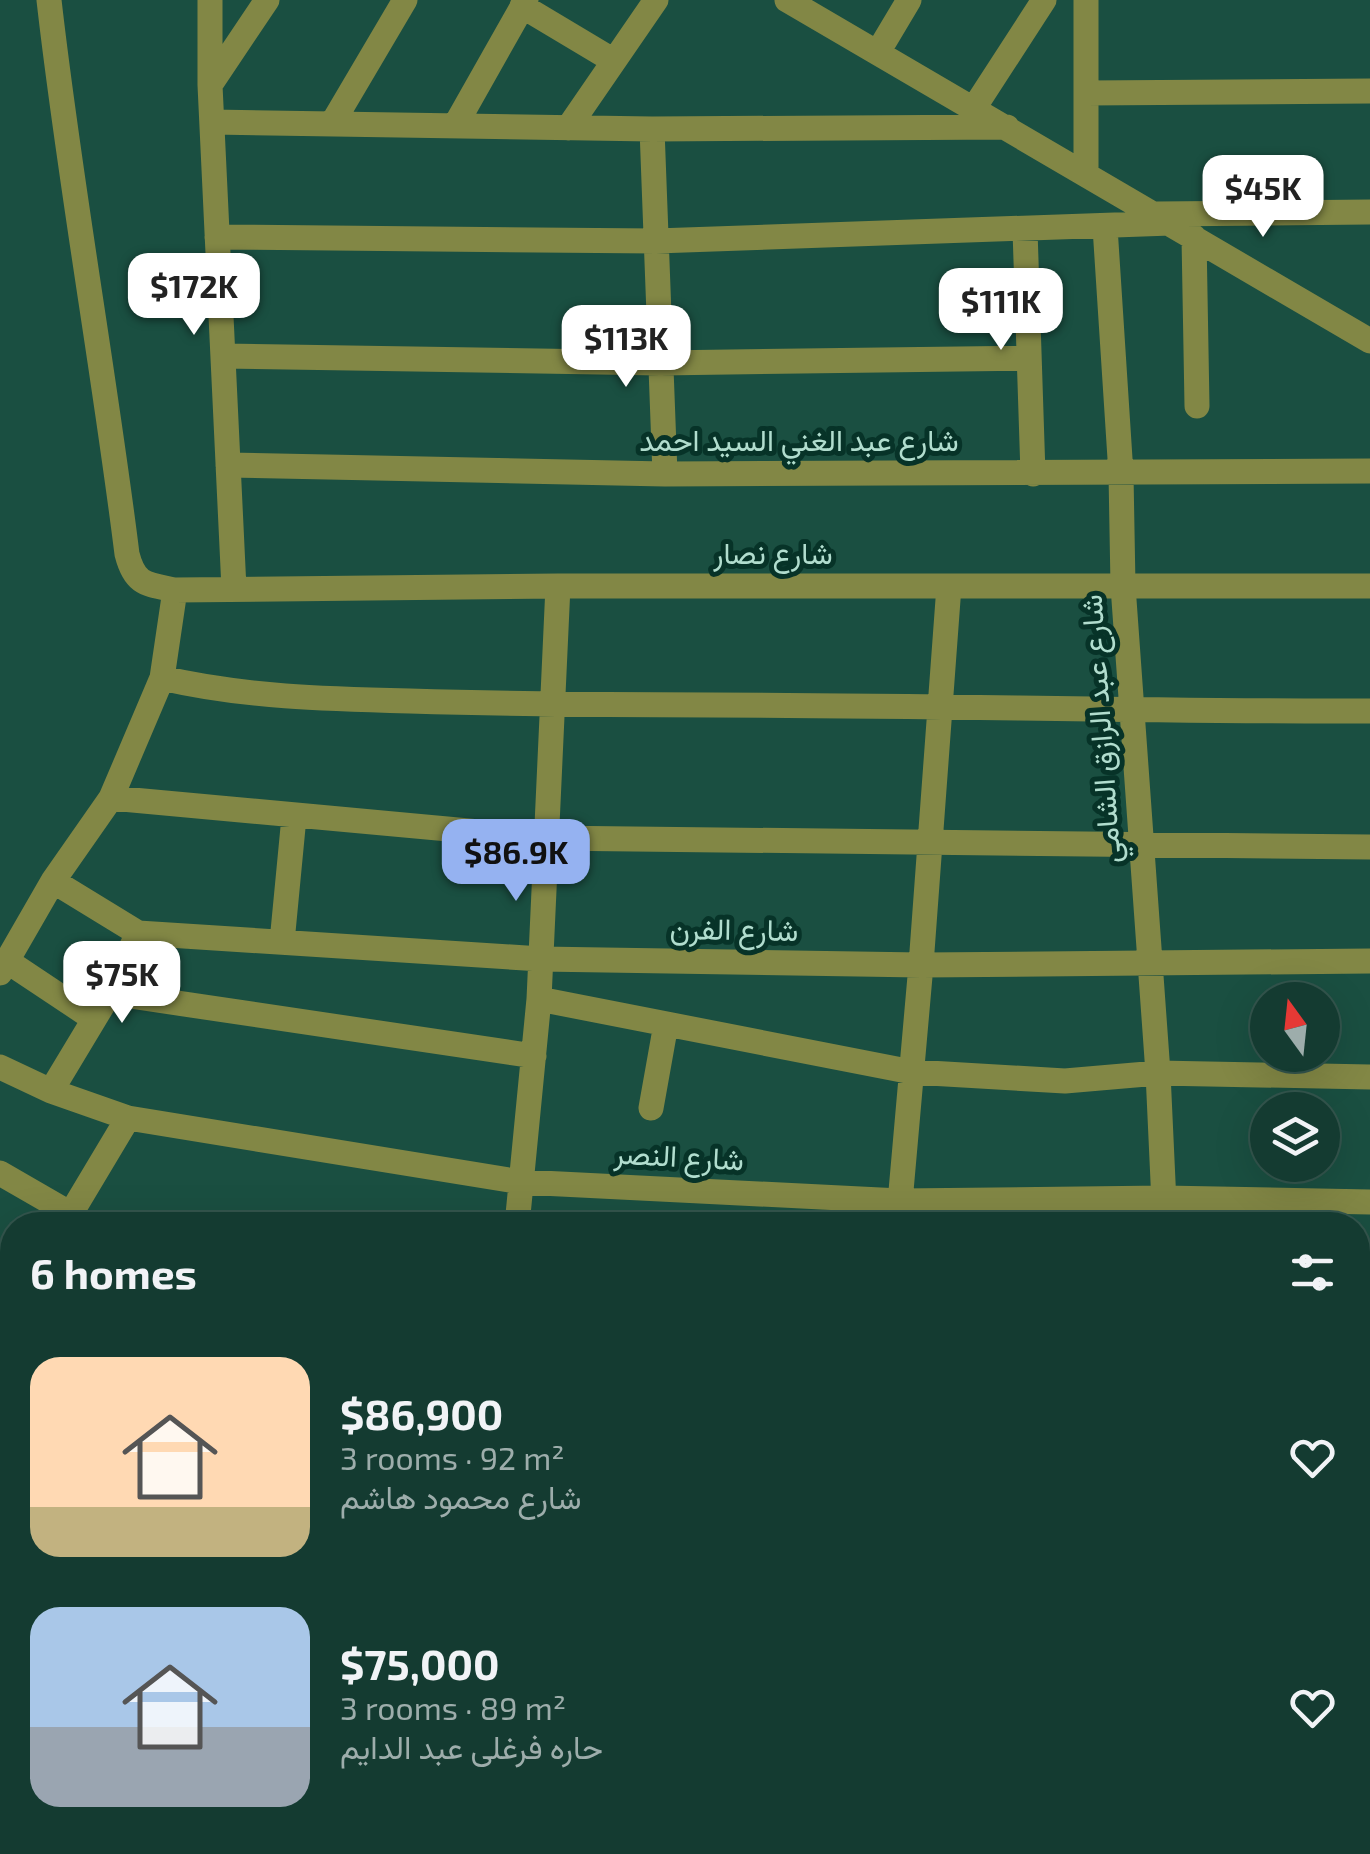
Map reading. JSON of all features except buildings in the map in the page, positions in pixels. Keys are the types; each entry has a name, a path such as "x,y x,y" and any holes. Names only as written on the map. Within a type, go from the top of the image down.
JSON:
{"street":[{"path":"48,0 107,390 127,554 132,572 146,584 175,590 162,678 112,798 53,881 4,967 94,1018"},
{"path":"210,0 210,85 234,589"},
{"path":"210,85 267,0"},
{"path":"333,122 405,0"},
{"path":"568,128 656,0"},
{"path":"786,0 1367,338"},
{"path":"878,52 909,0"},
{"path":"974,108 1044,0"},
{"path":"1086,0 1086,173"},
{"path":"456,124 524,3 614,62"},
{"path":"1086,93 1370,91"},
{"path":"212,122 652,129 1007,128"},
{"path":"652,129 664,474"},
{"path":"217,237 656,241 1174,225 1370,212"},
{"path":"1174,225 1197,406"},
{"name":"شارع عبد الرازق الشامي","path":"1106,227 1121,474 1123,586 1165,1212"},
{"path":"1025,230 1034,474"},
{"path":"223,356 660,363 1029,358"},
{"name":"شارع عبد الغني السيد احمد","path":"228,465 664,474 1370,471"},
{"path":"518,1212 540,999 558,586"},
{"path":"899,1212 922,965 948,586"},
{"name":"شارع نصار","path":"175,590 1370,586"},
{"path":"162,678 216,690 300,698 552,705 1370,711"},
{"path":"112,798 546,838 1370,847"},
{"path":"282,942 294,817"},
{"name":"شارع الفرن","path":"53,881 138,933 541,959 922,965 1370,961"},
{"path":"51,1091 110,993 138,933"},
{"path":"110,993 534,1056"},
{"path":"540,999 912,1072 1066,1081 1158,1073 1370,1077"},
{"path":"651,1108 666,1024"},
{"name":"شارع النصر","path":"0,1066 51,1091 128,1118 521,1182 887,1212"},
{"path":"72,1212 128,1118"},
{"path":"0,1173 58,1212"},
{"name":"شارع النصر","path":"917,1212 1164,1198 1370,1202"}]}
